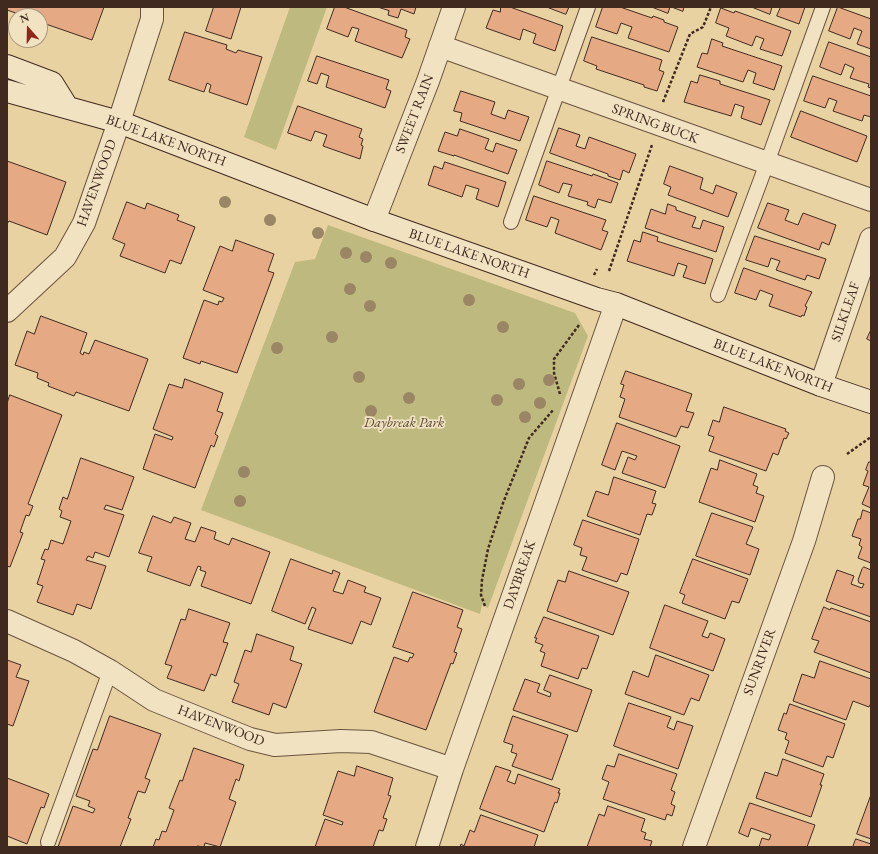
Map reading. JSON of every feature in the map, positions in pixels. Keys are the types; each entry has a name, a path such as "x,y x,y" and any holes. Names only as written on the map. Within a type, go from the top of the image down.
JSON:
{"street":[{"name":"HAVENWOOD","path":"7,311 65,257 84,223 120,122 152,19 152,7"},
{"name":"SWEET RAIN","path":"374,220 454,7"},
{"name":"SPRING BUCK","path":"440,46 871,200"},
{"path":"7,66 52,83 67,107"},
{"name":"BLUE LAKE NORTH","path":"7,91 120,122 374,220 596,299 616,304 821,385 871,402"},
{"name":"SILKLEAF","path":"821,385 871,239"},
{"name":"DAYBREAK","path":"427,847 452,769 616,304"},
{"name":"SUNRIVER","path":"694,847 804,542 824,477"},
{"name":"HAVENWOOD","path":"7,621 74,651 110,671 154,700 250,739 275,745 342,741 371,742 452,769"}],"lane":[{"path":"511,222 588,7"},
{"path":"718,295 823,7"},
{"path":"48,842 110,671"}],"path":[{"path":"661,106 690,34 704,28 711,7"},
{"path":"609,271 653,143"},
{"path":"594,276 597,269"},
{"path":"559,399 560,394 554,373 554,359 579,325"},
{"path":"485,611 485,603 481,596 482,580 488,549 503,503 529,438 558,404"},
{"path":"847,454 871,437"}],"green space":[{"path":"290,7 327,7 276,150 244,137"},
{"name":"Daybreak Park","path":"328,225 575,313 588,336 488,608 482,605 480,614 201,510 295,262 315,259"}],"building":[{"path":"7,7 104,7 92,40 48,25 48,8 8,8 7,10"},
{"path":"214,7 241,7 231,39 206,31"},
{"path":"335,7 344,7 407,30 405,37 410,39 402,58 355,41 359,29 352,27 348,37 327,29"},
{"path":"378,7 416,7 414,14 401,9 398,18 388,15 389,11"},
{"path":"501,7 510,7 563,26 555,51 533,43 536,34 523,29 520,40 486,28 493,10 500,12"},
{"path":"547,7 569,7 566,14"},
{"path":"603,7 620,7 652,18 653,16 678,27 669,52 628,38 632,27 621,23 617,34 596,27"},
{"path":"652,7 670,7 668,13"},
{"path":"672,7 684,7 683,11"},
{"path":"752,7 772,7 770,14"},
{"path":"781,7 805,7 799,24 777,16"},
{"path":"838,7 871,19 871,49 857,44 862,31 854,28 850,39 829,31"},
{"path":"721,8 734,13 735,11 791,31 782,56 760,49 764,39 756,36 752,46 726,36 729,28 716,23"},
{"path":"185,32 227,45 226,49 236,53 238,50 262,57 247,105 209,92 211,85 207,83 204,92 169,80"},
{"path":"592,37 662,60 659,70 664,72 657,91 644,87 644,85 596,69 597,66 584,61"},
{"path":"712,39 723,43 722,46 782,66 774,90 753,83 756,73 748,70 743,82 697,67 702,53 707,54"},
{"path":"829,42 871,57 871,88 868,87 869,84 850,78 854,68 845,64 841,75 820,67"},
{"path":"317,56 389,80 386,89 391,91 385,108 326,87 329,76 321,73 317,84 308,81"},
{"path":"700,75 720,81 720,84 770,100 761,125 741,118 744,107 735,104 731,116 684,102 691,81 697,83"},
{"path":"813,76 871,96 871,117 864,115 862,121 833,111 837,101 829,98 825,108 804,101"},
{"path":"461,91 495,102 491,114 505,119 508,110 529,117 520,141 460,121 462,113 454,111"},
{"path":"298,106 362,129 359,137 363,139 360,159 323,146 327,135 315,131 311,141 288,133"},
{"path":"801,111 867,136 857,162 791,137"},
{"path":"559,128 580,135 576,146 585,149 589,137 636,154 629,173 623,170 620,180 608,176 608,174 550,153"},
{"path":"460,129 489,139 485,149 493,152 496,143 517,150 508,174 438,151 445,132 457,136"},
{"path":"7,161 66,182 47,235 9,221 7,224"},
{"path":"547,161 618,183 611,203 598,199 595,208 587,205 588,202 568,196 572,185 563,183 559,193 539,185"},
{"path":"445,162 506,182 498,207 476,199 479,189 466,185 462,197 428,185 434,166 442,169"},
{"path":"670,166 703,178 700,189 713,194 716,185 737,193 728,217 668,195 671,187 664,184"},
{"path":"534,196 606,220 602,230 608,232 601,250 555,233 559,220 551,217 547,227 526,220"},
{"path":"127,202 145,209 147,203 179,215 177,220 195,227 181,264 170,260 165,273 120,256 125,244 113,239"},
{"path":"768,203 789,210 785,220 798,225 803,213 836,225 829,245 822,242 819,250 758,228"},
{"path":"668,204 676,207 676,210 696,217 692,227 700,229 703,220 724,227 716,252 645,228 651,209 665,214"},
{"path":"643,232 658,237 657,241 713,259 705,284 683,277 687,266 678,263 674,276 627,261 634,240 640,242"},
{"path":"755,236 826,259 819,279 807,275 805,280 776,270 780,261 771,258 768,267 746,260"},
{"path":"236,240 274,254 268,271 274,273 237,373 201,361 200,364 183,358 204,300 218,305 219,301 222,302 224,298 203,290 220,246 232,251"},
{"path":"744,268 812,292 805,306 807,307 804,316 802,315 801,317 769,306 773,295 760,290 756,300 735,293"},
{"path":"41,316 87,333 80,353 83,355 84,352 89,354 95,340 148,359 129,411 76,392 74,396 48,386 49,383 37,378 38,373 15,365 27,331 34,334"},
{"path":"871,330 871,341 867,339"},
{"path":"626,371 692,394 686,411 694,413 688,428 681,426 676,437 619,417 625,399 620,397 624,385 621,384"},
{"path":"185,379 223,393 217,411 223,413 215,434 218,436 214,447 211,445 195,488 143,469 155,434 172,440 173,437 153,429 169,384 182,388"},
{"path":"10,395 62,415 28,504 33,506 29,516 26,515 20,532 23,533 10,567 7,566 7,404"},
{"path":"724,407 786,429 785,431 789,433 786,439 784,438 778,455 773,453 766,471 709,451 714,437 708,435 713,420 719,422"},
{"path":"617,423 680,446 665,488 622,473 628,457 635,460 637,456 622,451 615,470 602,465"},
{"path":"81,458 134,477 122,510 106,505 104,509 124,515 109,557 95,552 93,558 88,556 86,560 106,566 91,609 77,604 73,615 37,602 43,586 37,584 45,560 41,559 45,549 48,550 51,540 63,544 71,521 60,517 62,511 59,509 63,497 67,499"},
{"path":"720,460 757,474 753,485 758,487 756,493 764,496 755,522 699,502 711,468 717,470"},
{"path":"869,462 871,462 871,508 862,504 869,487 863,485 868,471 866,470"},
{"path":"614,477 656,491 652,503 656,504 652,515 647,514 640,535 587,516 596,491 608,495"},
{"path":"863,510 871,513 871,563 858,558 862,547 859,545 861,539 852,536"},
{"path":"712,513 753,527 746,544 759,549 750,575 696,556"},
{"path":"153,516 171,523 174,517 191,523 185,539 195,542 201,527 216,532 214,539 229,545 232,538 270,552 251,604 201,586 206,572 200,570 201,567 198,566 190,586 147,571 152,557 139,553"},
{"path":"583,520 639,539 627,575 621,573 617,582 582,570 587,557 580,555 582,548 574,545"},
{"path":"291,559 332,574 333,570 340,573 333,591 343,594 348,580 366,587 364,592 381,598 371,625 361,621 352,644 308,629 316,609 312,607 305,624 272,611"},
{"path":"693,559 748,579 739,603 732,601 725,619 682,603 685,595 680,593"},
{"path":"864,567 871,570 871,617 826,601 837,570 854,576 851,584 862,588 864,584 859,583 858,580"},
{"path":"569,571 629,592 613,635 547,611 558,580 565,582"},
{"path":"413,592 463,610 457,627 462,629 454,652 457,653 453,664 451,663 426,730 374,712 394,657 408,662 410,657 412,658 414,654 393,647"},
{"path":"665,605 708,621 702,636 708,638 710,633 725,639 713,671 650,648"},
{"path":"824,607 871,622 871,673 814,652 819,641 812,639"},
{"path":"189,609 230,623 223,642 228,643 216,676 211,674 204,691 167,678 172,666 165,664 181,619 185,620"},
{"path":"544,617 599,636 587,669 582,668 578,679 541,666 545,653 540,651 543,645 535,642 537,638 535,638"},
{"path":"257,634 294,647 290,660 302,664 286,708 273,703 269,715 232,702 239,684 234,682 245,650 251,652"},
{"path":"656,655 709,675 699,701 691,698 684,715 625,694 633,671 648,677"},
{"path":"7,660 21,665 16,677 29,681 13,726 7,724"},
{"path":"820,661 871,679 871,703 869,707 853,701 846,720 793,701 802,674 814,678"},
{"path":"550,675 592,690 577,732 513,710 525,679 540,684 537,692 550,697 551,693 544,690"},
{"path":"629,703 671,717 667,727 674,730 677,721 693,726 678,769 614,746"},
{"path":"790,704 845,724 833,758 827,756 823,767 785,753 789,741 785,739 787,733 778,730 784,713 786,714"},
{"path":"110,716 161,734 145,778 150,780 145,793 138,791 128,818 131,819 120,847 58,847 73,806 93,813 95,809 88,806 90,801 76,796 93,749 97,750"},
{"path":"513,716 568,735 552,780 512,766 517,754 511,752 513,745 504,742"},
{"path":"194,748 244,765 239,781 236,779 229,799 236,802 220,847 205,843 204,847 153,847 156,839 159,840 162,831 166,832 174,810 169,808 180,780 182,781"},
{"path":"619,754 677,774 671,790 675,792 671,804 675,806 672,816 667,814 665,820 603,799 609,782 602,779 607,765 614,767"},
{"path":"783,759 824,774 820,785 822,785 811,817 756,798 765,772 777,776"},
{"path":"357,766 393,778 388,795 391,796 383,818 387,819 383,831 379,830 373,847 315,847 325,819 342,825 343,822 323,815 338,771 354,776"},
{"path":"496,766 511,771 507,781 515,784 518,774 560,789 557,803 555,802 544,832 480,809"},
{"path":"7,778 49,794 44,808 41,807 27,844 7,836"},
{"path":"871,795 871,839 857,834"},
{"path":"750,803 815,825 807,847 759,847 762,838 769,840 771,835 751,828 748,837 739,833"},
{"path":"608,806 645,819 641,831 646,833 644,839 652,841 650,847 587,847 599,814 604,816"},
{"path":"481,815 538,835 534,847 460,847 461,844 464,846 470,830 474,832"},
{"path":"856,839 871,844 871,847 853,847"}]}
